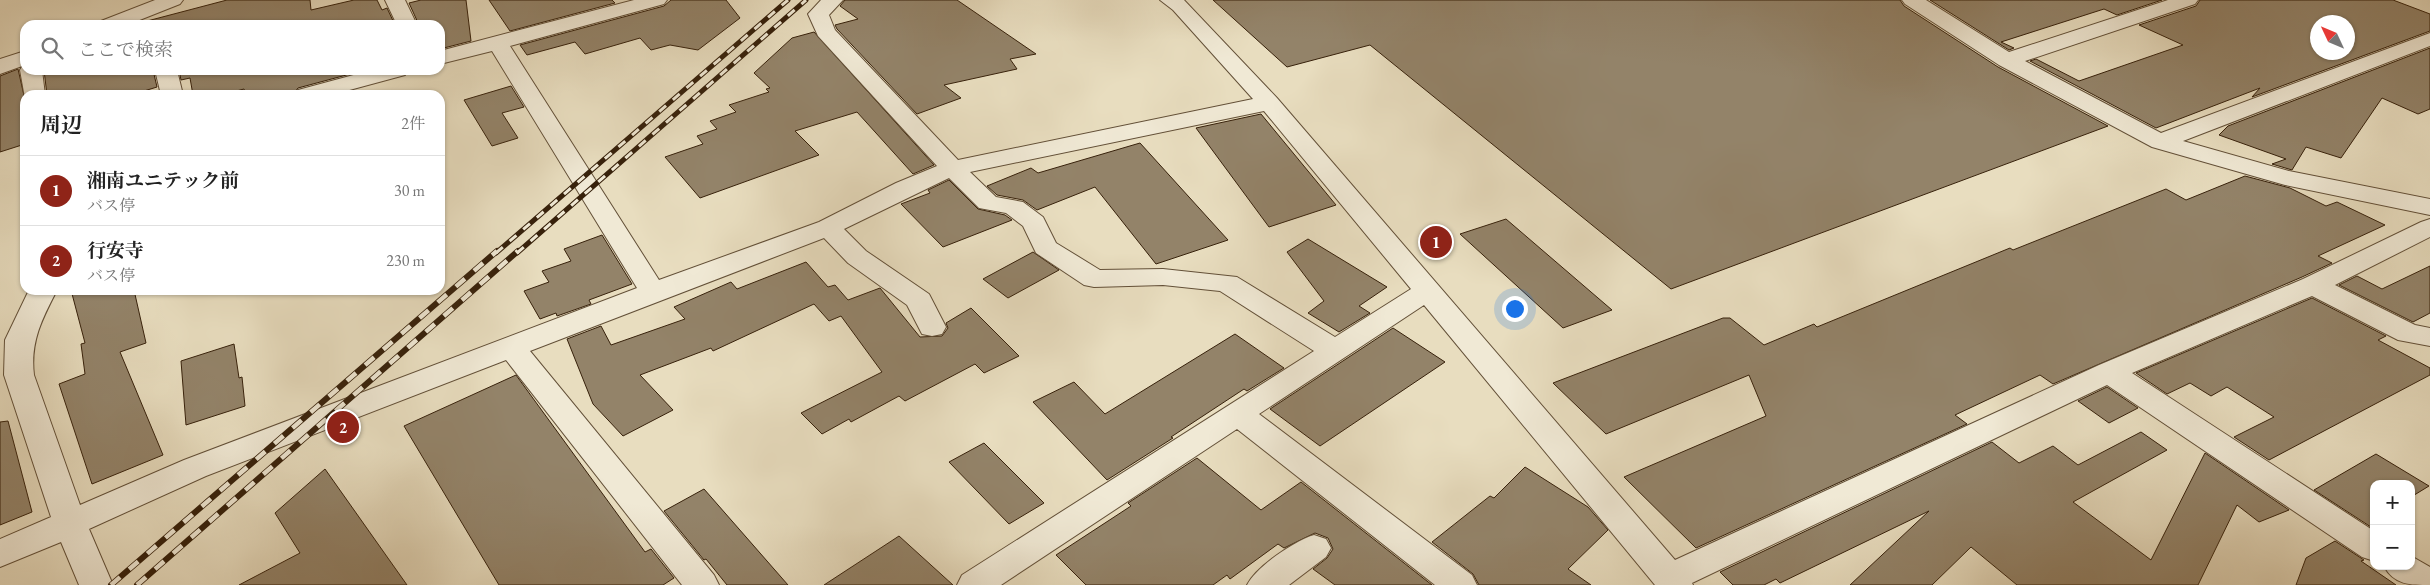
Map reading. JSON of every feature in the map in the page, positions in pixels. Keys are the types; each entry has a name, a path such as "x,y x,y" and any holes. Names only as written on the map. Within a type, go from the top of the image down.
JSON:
{"street":[{"path":"136,20 153,17 173,0"},
{"path":"395,0 405,20"},
{"path":"833,0 818,14 825,32 952,168 988,203 1014,207 1034,222 1045,247 1094,279 1163,277 1228,283 1336,350"},
{"path":"1175,3 1204,0"},
{"path":"1912,0 2007,60 2160,142 2286,178 2430,207"},
{"path":"2007,60 2188,0"},
{"path":"445,57 642,2"},
{"path":"1175,3 1269,103 1673,582 2109,372 2313,285 2430,227"},
{"path":"2160,142 2430,39"},
{"path":"498,43 653,292"},
{"path":"0,67 20,59"},
{"path":"32,75 33,90"},
{"path":"167,75 171,90"},
{"path":"324,90 379,75"},
{"path":"0,554 196,468 512,348 653,292 828,227 904,188 952,168 1269,103"},
{"path":"828,227 857,257 919,300 932,327"},
{"path":"2313,285 2408,333 2430,337"},
{"path":"995,580 1238,414 1427,291"},
{"path":"40,295 18,339 16,357 20,375 70,524 96,585"},
{"path":"512,348 702,585"},
{"path":"2109,372 2370,545"},
{"path":"1238,414 1460,585"},
{"path":"1264,585 1314,548"}],"building":[{"path":"227,0 310,0 311,10 354,0 377,0 382,10 387,8 393,20 151,20"},
{"path":"421,0 466,0 471,41 445,48 445,20 417,20 409,3"},
{"path":"489,0 612,0 615,3 510,31"},
{"path":"671,0 726,0 740,18 698,50 670,45 651,50 640,38 585,54 575,42 527,55 520,45 664,6"},
{"path":"845,0 957,0 1036,54 1010,59 1017,69 944,85 961,98 917,114 837,29 835,25 858,19 840,6"},
{"path":"1213,0 1900,0 1904,6 1998,67 2108,126 1671,289 1370,45 1287,67"},
{"path":"1930,0 2162,0 2117,15 2104,9 2001,42 2014,48 2009,50"},
{"path":"2200,0 2393,0 2430,14 2430,31 2355,59 2355,15 2310,15 2310,60 2352,60 2252,97 2260,88 2156,128 2030,61 2036,59 2079,81 2183,45 2139,25 2196,6"},
{"path":"814,32 934,165 913,174 857,112 795,131 819,155 700,198 665,157 703,144 697,136 717,129 710,121 736,112 729,105 769,92 766,89 770,88 754,73 792,38"},
{"path":"2430,48 2430,109 2418,114 2382,98 2341,158 2306,147 2292,170 2272,164 2286,159 2219,135 2228,126"},
{"path":"18,69 23,90 20,90 20,146 0,152 0,76"},
{"path":"45,75 154,75 157,87 147,90 46,90"},
{"path":"180,75 346,75 296,90 192,90 190,78 181,80"},
{"path":"511,86 524,107 502,113 518,138 492,146 464,100"},
{"path":"1261,114 1336,205 1269,227 1196,128"},
{"path":"1140,143 1228,240 1156,264 1095,187 1037,210 1023,200 997,195 987,186 1031,168 1038,173"},
{"path":"2245,176 2290,188 2326,206 2337,202 2385,225 2318,256 2332,263 2053,384 2040,375 1955,415 1967,424 1696,548 1624,477 1766,416 1749,375 1606,434 1553,383 1723,318 1730,318 1764,345 1814,324 1817,327 2010,248 2013,250 2166,189 2186,200"},
{"path":"949,180 978,209 1005,215 1012,220 943,247 901,204 930,193 928,190"},
{"path":"1506,219 1612,310 1563,328 1460,234"},
{"path":"602,235 632,284 589,300 591,304 557,316 556,313 540,319 524,291 549,282 542,271 571,261 564,249"},
{"path":"1308,239 1387,287 1359,306 1370,313 1339,332 1308,313 1324,301 1287,252"},
{"path":"1033,252 1059,270 1008,298 983,279"},
{"path":"806,262 828,287 835,285 848,300 880,288 920,337 942,336 948,328 946,323 971,308 1019,356 984,373 975,364 905,401 899,396 851,422 849,419 822,434 801,413 882,372 841,316 829,321 814,304 713,351 711,348 640,375 673,410 623,436 593,404 567,339 601,326 611,345 685,319 674,307 731,282 737,289"},
{"path":"2430,266 2430,313 2413,322 2339,285 2357,276 2382,289"},
{"path":"72,295 135,295 146,343 120,352 163,455 92,484 59,384 85,374 81,344 85,343"},
{"path":"2312,298 2386,336 2378,340 2430,368 2430,375 2269,460 2234,437 2274,417 2227,387 2211,396 2190,383 2167,394 2136,373"},
{"path":"1393,328 1445,362 1320,446 1270,409"},
{"path":"1235,334 1284,368 1247,391 1244,389 1171,437 1173,438 1107,480 1033,402 1074,382 1105,414"},
{"path":"234,344 239,378 242,377 245,406 186,425 181,361"},
{"path":"516,375 645,552 651,549 674,578 663,585 499,585 404,426"},
{"path":"2107,387 2138,408 2109,423 2078,401"},
{"path":"8,421 32,512 0,525 0,422"},
{"path":"2141,432 2167,450 2073,502 2151,560 2205,453 2289,510 2259,522 2237,505 2198,585 2017,585 1971,547 1932,585 1850,585 1929,511 1780,583 1776,579 1764,585 1733,585 1720,572 1992,442 2019,463 2053,446 2078,465"},
{"path":"984,443 1044,503 1009,524 949,462"},
{"path":"2376,454 2429,486 2415,495 2415,480 2370,480 2370,526 2314,490"},
{"path":"1197,458 1261,510 1301,482 1432,585 1335,585 1313,569 1327,558 1333,549 1328,538 1315,533 1284,548 1278,544 1230,579 1227,575 1213,585 1086,585 1056,555 1131,506 1128,503"},
{"path":"1525,467 1588,507 1608,530 1568,569 1591,585 1479,585 1473,574 1432,542 1490,496 1494,498"},
{"path":"325,469 407,585 239,585 300,553 275,513"},
{"path":"704,489 788,585 727,585 706,559 704,560 664,511"},
{"path":"899,536 953,585 824,585"},
{"path":"2335,541 2364,560 2361,561 2370,567 2370,570 2374,570 2396,585 2296,585 2306,558"}],"railway":[{"path":"496,253 788,0"},
{"path":"517,253 806,0"},
{"path":"111,585 497,251"},
{"path":"137,585 518,251"}],"place":[{"name":"湘南ユニテック前","path":"1436,242"},
{"name":"行安寺","path":"343,427"}]}
